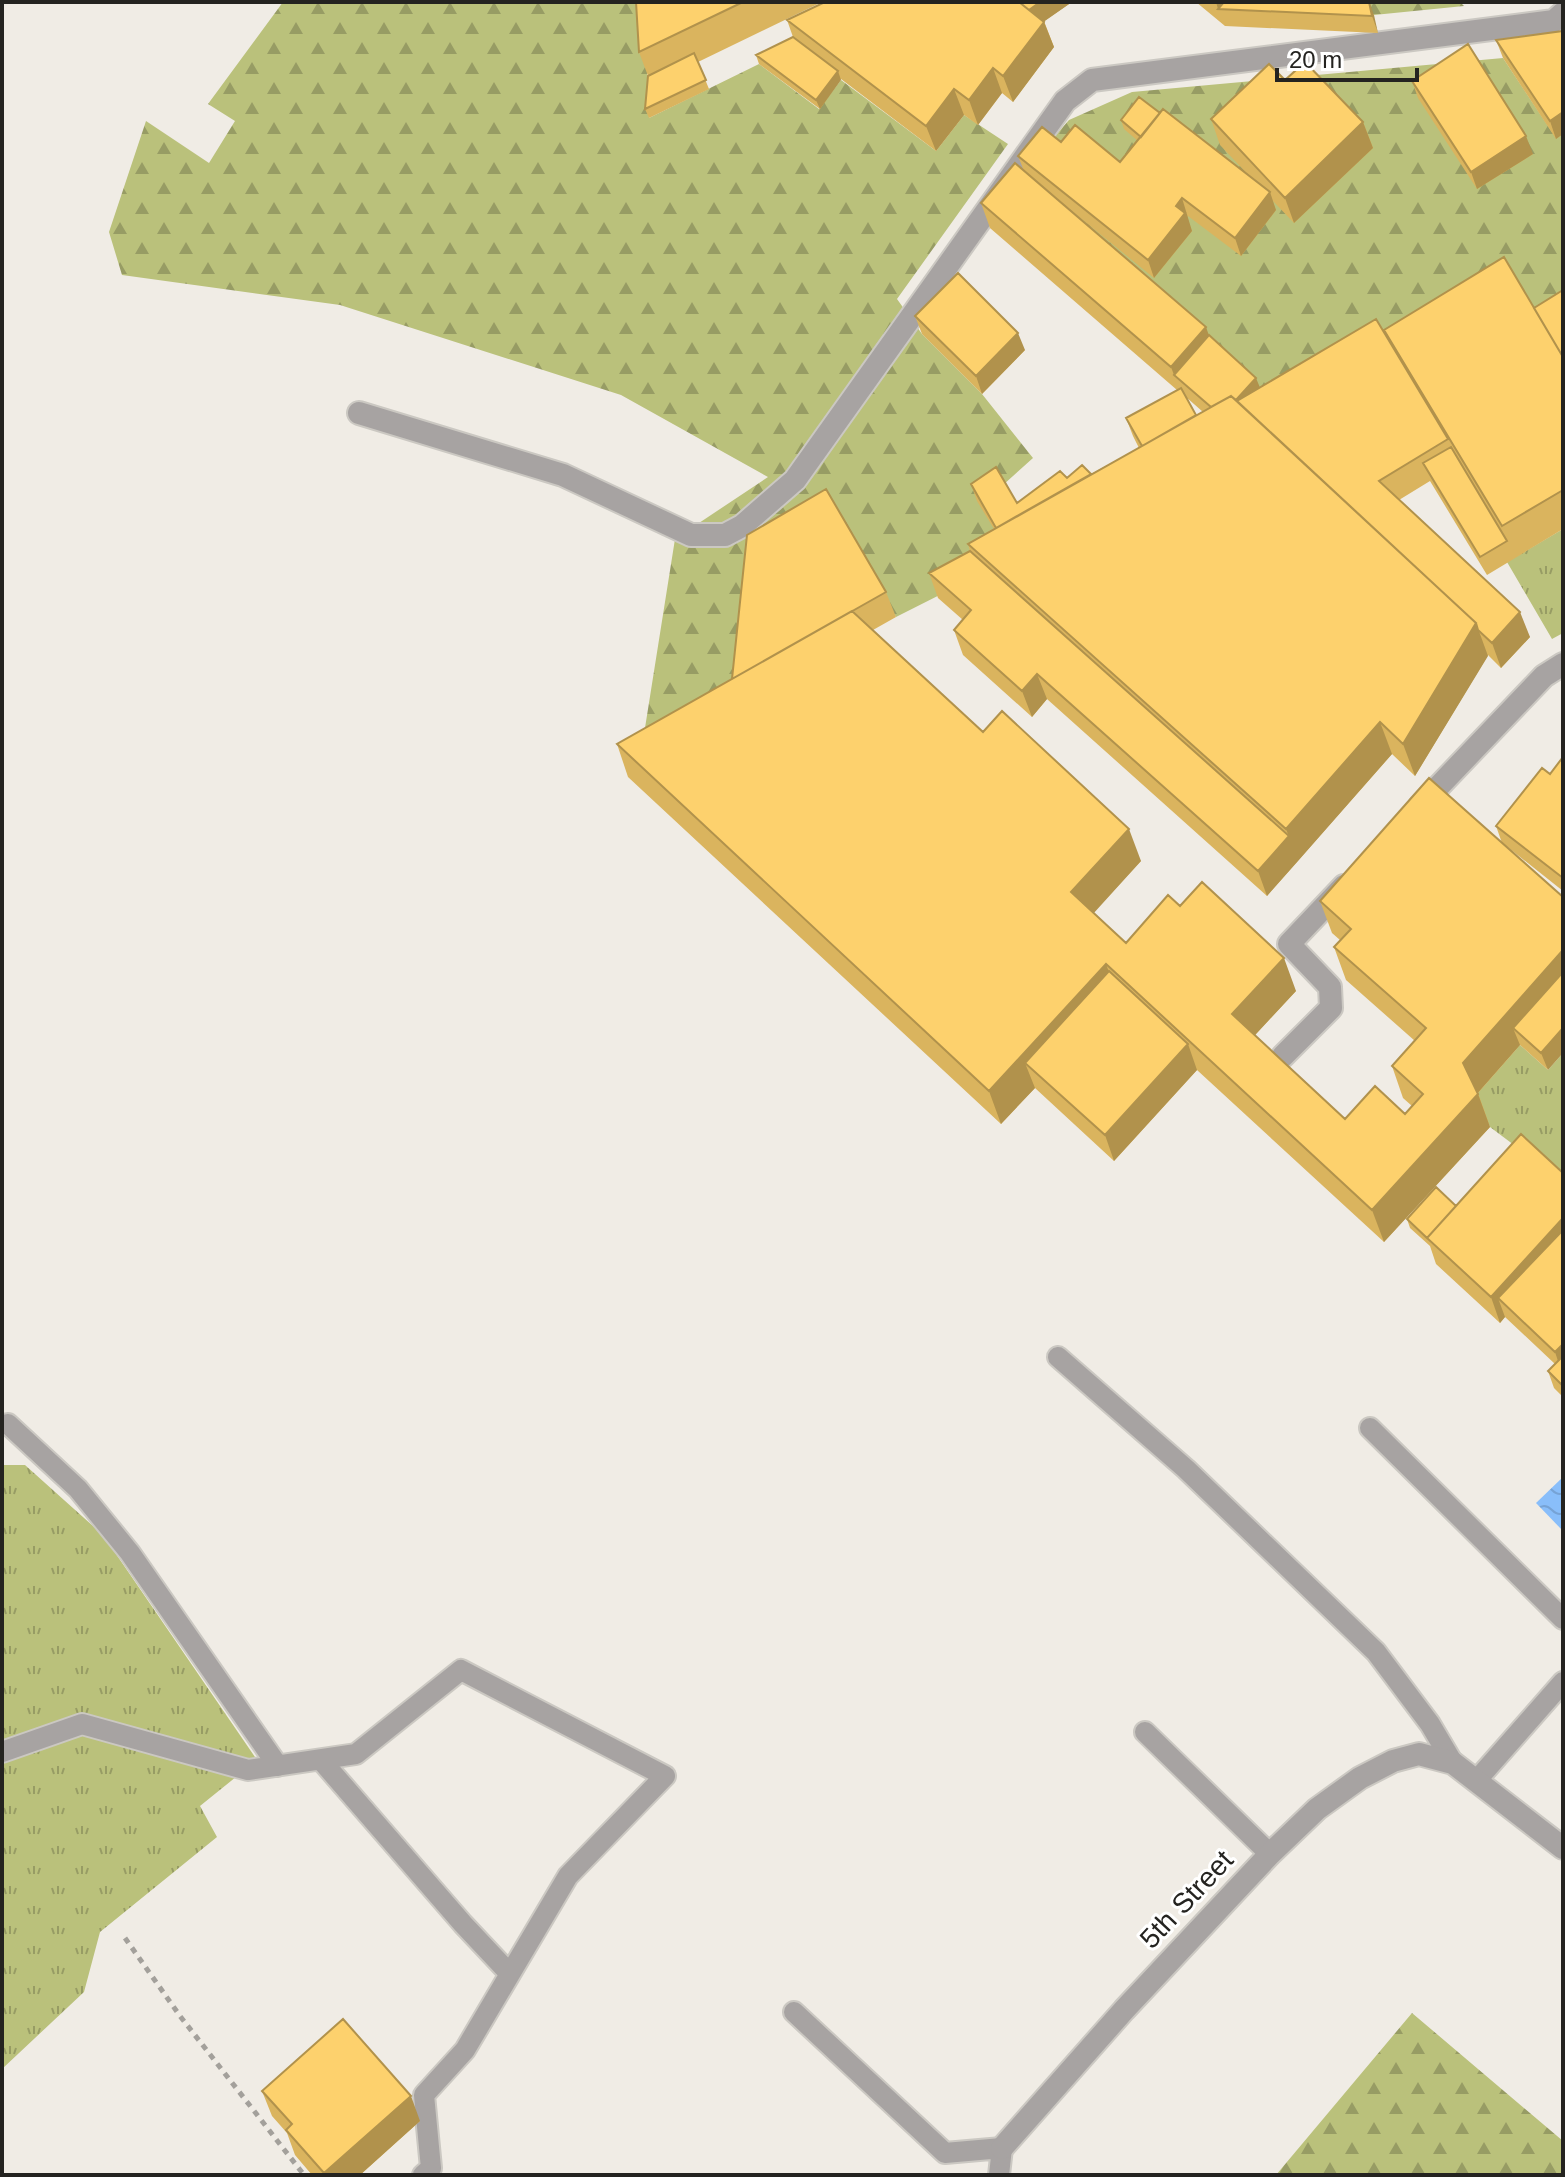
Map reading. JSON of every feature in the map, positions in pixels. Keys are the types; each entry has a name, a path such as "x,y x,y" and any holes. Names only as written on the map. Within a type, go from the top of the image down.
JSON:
{"street":[{"path":"359,413 563,475 691,535 725,535 742,526 795,480 1065,101 1092,80 1554,21 1563,13"},
{"path":"1406,821 1544,676 1563,664"},
{"path":"1283,1056 1331,1008 1330,987 1289,944 1363,866"},
{"name":"5th Street","path":"1002,2148 1124,2010 1270,1854 1317,1809 1360,1778 1393,1761 1419,1754 1453,1763"},
{"path":"1453,1763 1563,1848"}],"lane":[{"path":"1058,1357 1186,1469 1376,1652 1422,1712 1453,1763"},
{"path":"8,1424 78,1489 130,1553 278,1766"},
{"path":"1370,1428 1563,1619"},
{"path":"2,1752 82,1724 248,1770 356,1754 461,1670 665,1776 568,1876 465,2050 424,2095 431,2168 423,2175"},
{"path":"1476,1781 1563,1682"},
{"path":"1145,1732 1270,1854"},
{"path":"321,1760 510,1974"},
{"path":"794,2012 945,2153 1002,2148 999,2175"}],"path":[{"path":"125,1938 180,2016 304,2175"}],"green space":[{"path":"283,2 644,2 649,118 759,64 819,109 841,80 936,151 964,115 1008,144 897,299 922,334 982,394 1033,458 1003,485 1011,559 896,617 836,515 741,707 638,772 675,539 768,477 621,395 340,305 122,275 109,232 146,121 209,163 235,121 208,104"},
{"path":"1358,2 1460,2 1464,6 1374,15"},
{"path":"1503,58 1556,138 1563,134 1563,321 1279,408 1024,188 1048,144 1069,120 1132,92"},
{"path":"1563,529 1563,633 1552,639 1507,562"},
{"path":"1520,1045 1548,1070 1563,1053 1563,1182 1490,1127 1475,1096"},
{"path":"2,1465 25,1465 103,1535 257,1760 200,1806 217,1837 100,1932 84,1992 2,2069"},
{"path":"1412,2013 1563,2141 1563,2175 1276,2175"}],"water":[{"path":"1563,1477 1563,1531 1536,1503"}],"building":[{"path":"636,2 743,2 639,52"},
{"path":"825,2 1019,2 1044,22 1003,76 993,68 969,100 954,89 926,126 787,20"},
{"path":"1019,2 1040,2 1029,10"},
{"path":"1224,2 1369,2 1372,16 1218,9"},
{"path":"1563,31 1563,112 1550,121 1496,40"},
{"path":"793,37 838,71 816,100 756,55"},
{"path":"1468,44 1526,136 1471,172 1412,81"},
{"path":"694,53 706,80 645,109 648,76"},
{"path":"1305,62 1363,122 1285,198 1211,119 1269,64 1285,80"},
{"path":"1139,97 1160,113 1141,137 1121,120"},
{"path":"1163,109 1270,192 1235,238 1182,198 1176,206 1185,213 1148,260 1018,156 1042,127 1061,142 1075,125 1120,162"},
{"path":"1015,163 1206,327 1171,367 981,203"},
{"path":"1504,257 1563,357 1563,490 1502,526 1384,330"},
{"path":"958,273 1018,333 976,376 915,316"},
{"path":"1563,290 1563,357 1534,308"},
{"path":"1376,319 1448,439 1379,481 1520,612 1492,643 1478,630 1476,623 1237,401"},
{"path":"1209,335 1256,378 1236,400 1231,396 1211,407 1174,375"},
{"path":"1181,388 1196,415 1142,446 1126,418"},
{"path":"1231,396 1476,623 1403,744 1380,722 1286,829 968,544"},
{"path":"1451,447 1507,541 1480,557 1423,463"},
{"path":"1082,465 1091,474 996,528 971,484 996,467 1017,503 1060,471 1067,478"},
{"path":"826,489 886,592 732,679 747,535"},
{"path":"970,551 1289,836 1258,871 1037,674 1022,691 954,630 971,610 929,573"},
{"path":"852,611 983,732 1002,711 1129,829 1071,892 1126,943 1168,895 1180,906 1202,882 1284,958 1232,1014 1345,1119 1375,1086 1405,1114 1423,1094 1392,1066 1426,1028 1334,947 1351,929 1320,901 1429,778 1563,897 1563,950 1463,1063 1478,1094 1372,1210 1106,964 989,1091 617,744"},
{"path":"1563,757 1563,878 1496,826 1542,768 1550,774"},
{"path":"1109,971 1188,1044 1105,1135 1025,1063"},
{"path":"1563,972 1563,1028 1541,1053 1513,1028"},
{"path":"1521,1134 1563,1173 1563,1218 1491,1297 1427,1238"},
{"path":"1436,1187 1456,1206 1427,1238 1407,1219"},
{"path":"1563,1230 1563,1344 1555,1352 1498,1298"},
{"path":"1563,1356 1563,1386 1548,1371"},
{"path":"343,2019 411,2096 324,2173 286,2130 292,2124 262,2091"}]}
